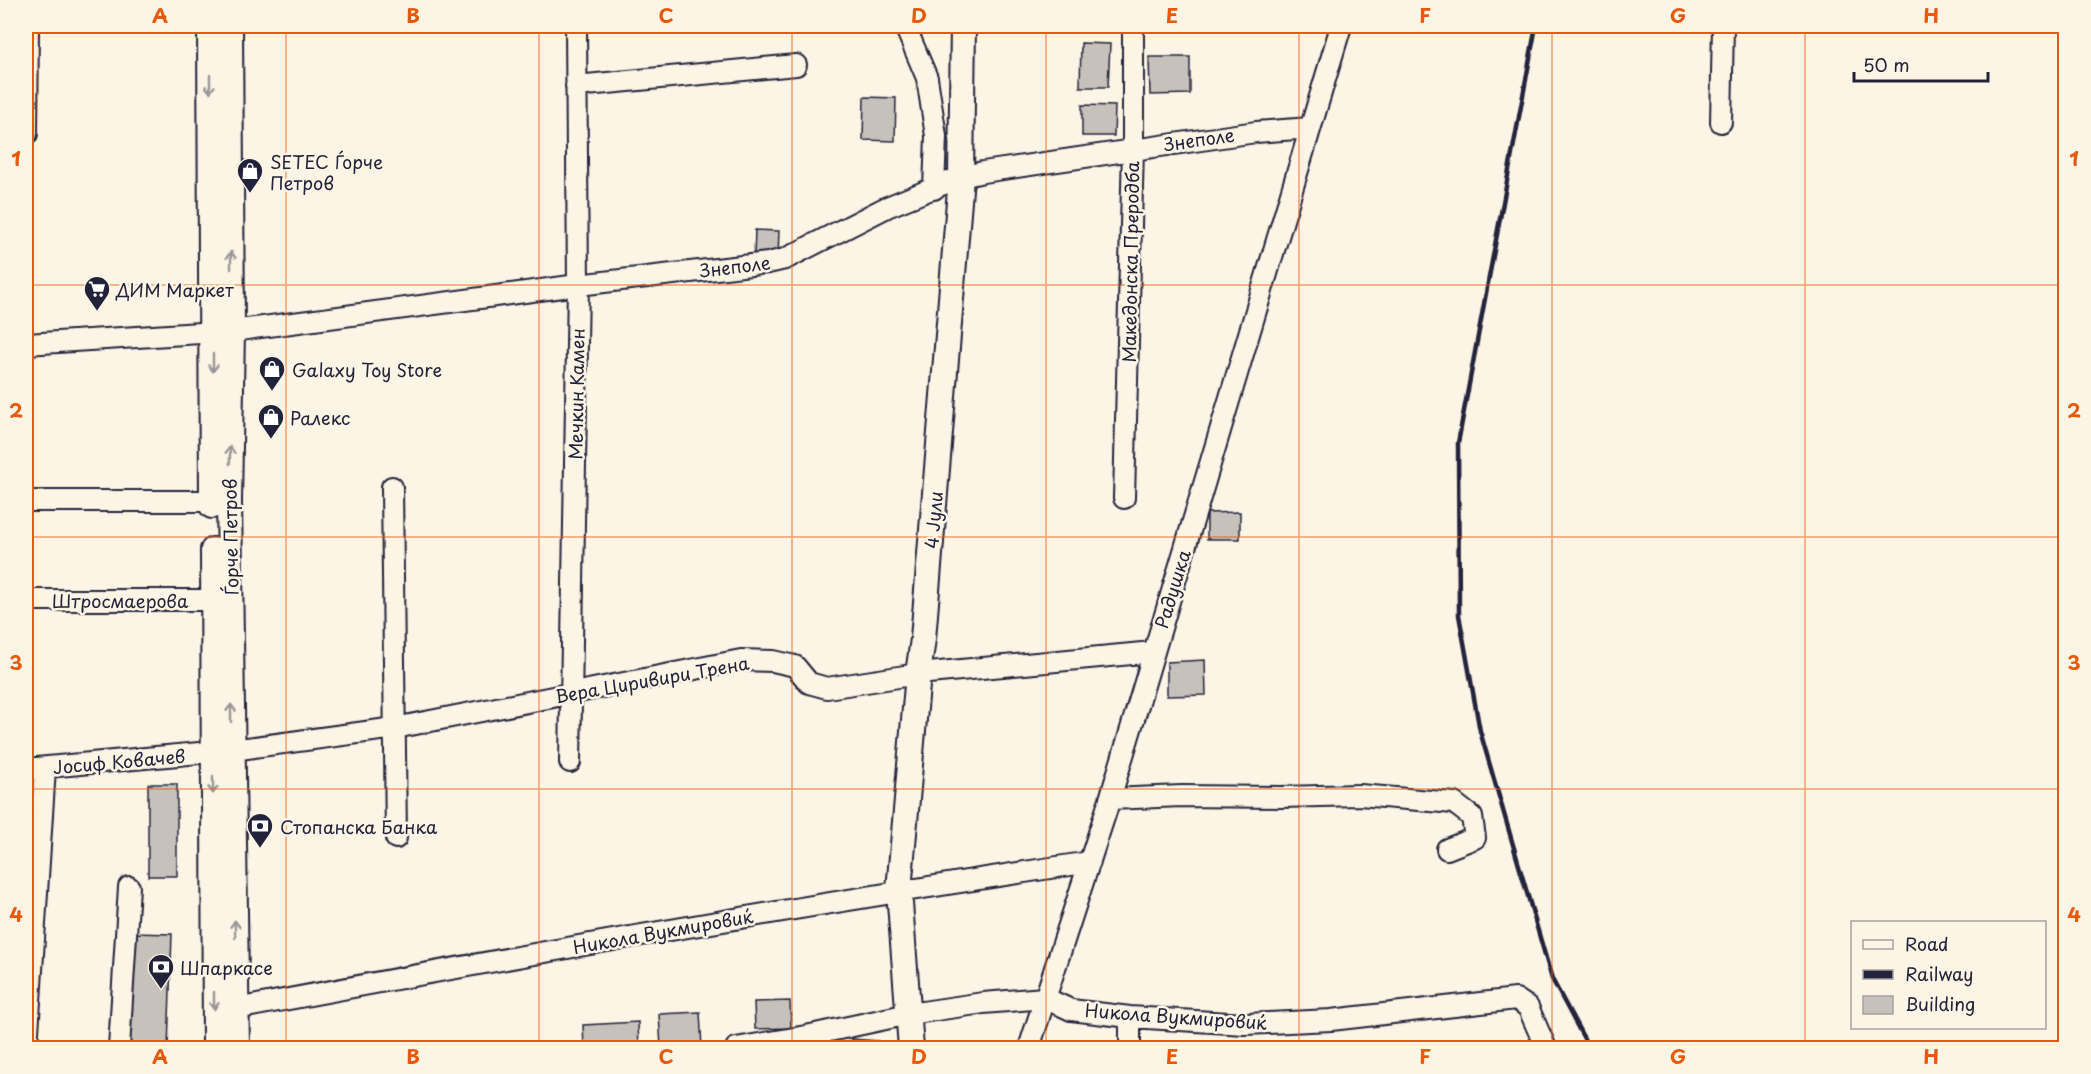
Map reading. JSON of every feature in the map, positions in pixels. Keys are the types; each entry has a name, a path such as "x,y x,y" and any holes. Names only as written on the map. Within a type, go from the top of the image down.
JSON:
{"street":[{"path":"26,134 28,26"},
{"name":"Ѓорче Петров","path":"210,26 229,501 215,1048"},
{"name":"Ѓорче Петров","path":"230,26 222,332 212,501 214,600 237,1048"},
{"name":"Мечкин Камен","path":"570,762 578,285 576,26"},
{"path":"905,26 927,78 936,136 934,189"},
{"name":"4 Јули","path":"911,1048 899,891 923,639 961,177 963,26"},
{"name":"Македонска Преродба","path":"1124,498 1133,148 1133,26"},
{"name":"Радушка","path":"1029,1048 1110,799 1341,26"},
{"path":"1721,122 1723,26"},
{"path":"576,86 796,65"},
{"name":"Знеполе","path":"26,344 222,332 578,285 768,263 785,259 887,207 961,177 1133,148 1256,132 1310,128"},
{"path":"392,487 396,838"},
{"path":"26,501 212,501"},
{"name":"Штросмаерова","path":"26,600 214,600"},
{"name":"Вера Циривири Трена","path":"222,751 395,728 741,660 773,661 795,666 809,683 827,688 918,674 1153,652"},
{"name":"Јосиф Ковачев","path":"35,768 222,751"},
{"path":"27,1048 35,768"},
{"path":"1110,799 1182,796 1281,798 1360,795 1454,803 1472,817 1475,838 1447,849"},
{"name":"Никола Вукмировиќ","path":"236,1009 489,961 899,891 1090,862"},
{"path":"119,1048 129,887"},
{"name":"Никола Вукмировиќ","path":"736,1048 909,1014 982,1003 1045,998 1071,1010 1130,1017 1245,1024 1331,1020 1516,999 1528,1007 1546,1048"},
{"path":"1130,1017 1130,1048"}],"building":[{"path":"1081,43 1110,44 1108,87 1080,87"},
{"path":"1149,57 1190,57 1190,94 1150,95"},
{"path":"864,97 896,98 895,141 863,140"},
{"path":"1082,105 1115,106 1114,136 1082,136"},
{"path":"755,230 779,231 778,256 754,256"},
{"path":"1240,512 1240,539 1207,539 1207,513"},
{"path":"1205,660 1206,695 1167,696 1167,662"},
{"path":"148,784 177,784 177,876 148,876"},
{"path":"132,933 172,934 168,1048 128,1048"},
{"path":"790,1001 791,1028 755,1029 754,1002"},
{"path":"700,1012 702,1048 661,1048 659,1014"},
{"path":"638,1022 639,1048 584,1048 583,1025"},
{"path":"852,1039 878,1041 877,1048 851,1048"},
{"path":"1152,1043 1181,1043 1181,1048 1152,1048"}],"railway":[{"path":"1536,26 1458,443 1459,615 1480,731 1552,979 1589,1048"}],"place":[{"name":"SETEC Ѓорче Петров","path":"250,194"},
{"name":"ДИМ Маркет","path":"97,312"},
{"name":"Galaxy Toy Store","path":"272,392"},
{"name":"Ралекс","path":"271,440"},
{"name":"Стопанска Банка","path":"260,849"},
{"name":"Шпаркасе","path":"161,990"}]}
